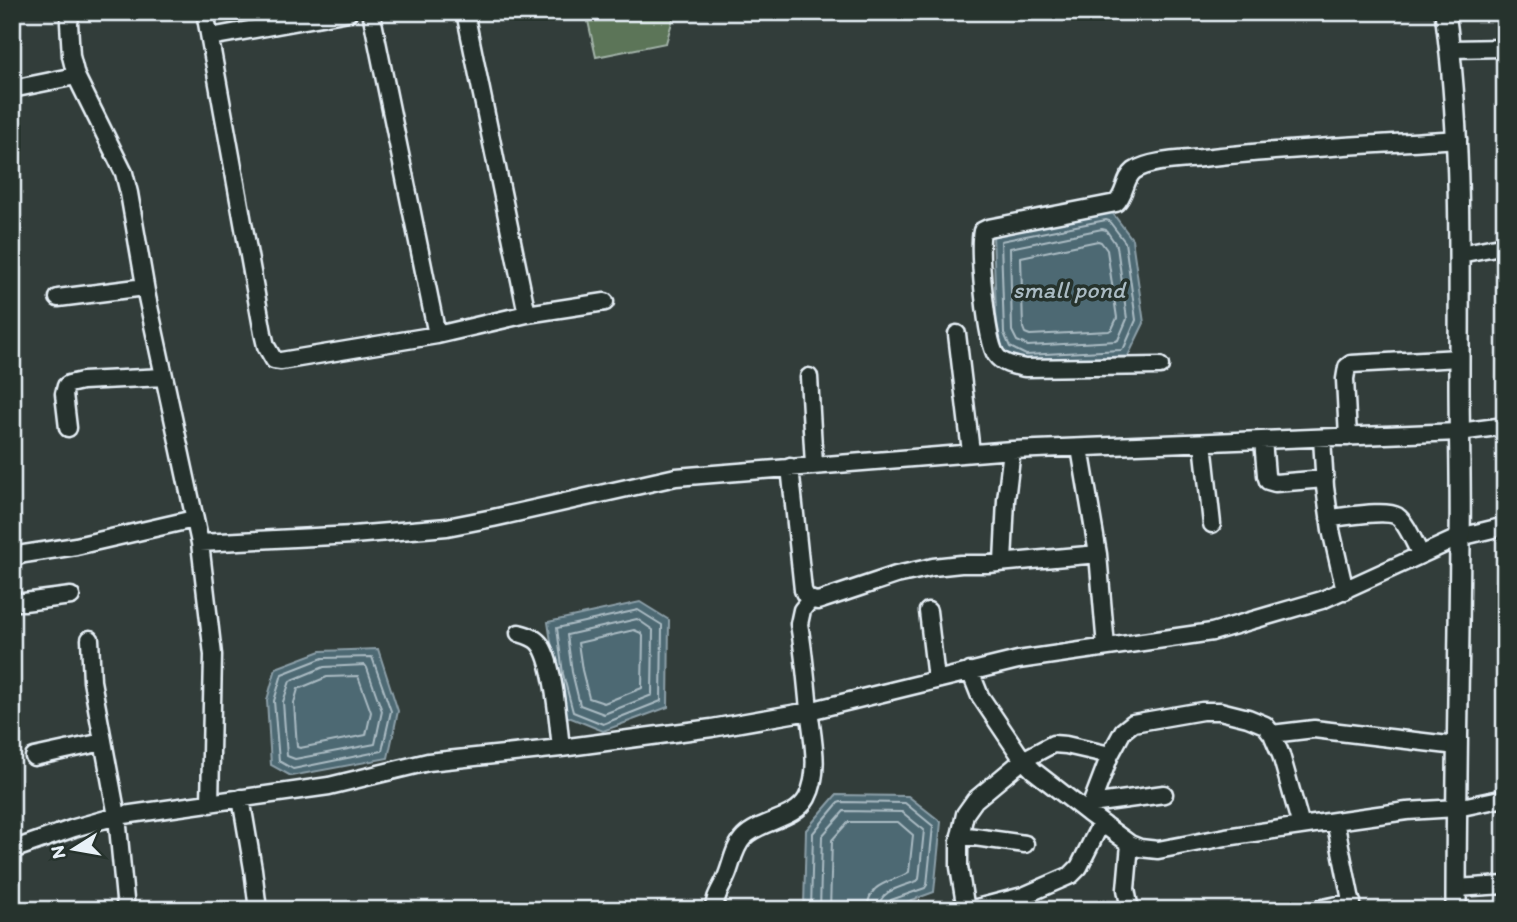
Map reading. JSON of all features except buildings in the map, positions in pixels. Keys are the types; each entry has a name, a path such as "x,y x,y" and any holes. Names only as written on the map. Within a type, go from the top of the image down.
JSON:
{"main road":[{"path":"1446,12 1458,139 1460,254 1456,910"}],"street":[{"path":"71,12 71,56 76,76 124,173 129,193 145,287 200,543 213,655 210,804"},
{"path":"205,12 263,333 274,360 437,335 527,314 605,302"},
{"path":"210,37 349,12"},
{"path":"371,12 437,335"},
{"path":"465,12 527,314"},
{"path":"1450,49 1505,48"},
{"path":"12,89 76,76"},
{"path":"1160,366 1025,368 998,358 990,343 980,252 982,231 1116,203 1122,198 1128,177 1133,172 1141,167 1163,162 1259,151 1458,139"},
{"path":"1460,254 1505,246"},
{"path":"58,298 145,287"},
{"path":"957,334 971,452"},
{"path":"1348,437 1345,379 1347,367 1351,364 1459,358"},
{"path":"68,428 64,394 69,384 164,377"},
{"path":"809,377 814,465"},
{"path":"200,543 447,527 676,477 971,452 1459,432 1505,426"},
{"path":"1322,438 1329,518 1345,590"},
{"path":"1263,440 1268,481 1275,483 1325,479"},
{"path":"1203,443 1212,524"},
{"path":"1080,448 1098,554 1106,647"},
{"path":"1003,562 1012,450"},
{"path":"790,467 803,590 810,600 818,601 933,567 1098,554"},
{"path":"1329,518 1394,514 1404,523 1421,555"},
{"path":"12,558 194,519"},
{"path":"12,850 117,816 328,786 428,762 712,728 809,711 1018,660 1212,632 1322,600 1460,537 1505,526"},
{"path":"12,598 17,602 24,602 71,596"},
{"path":"714,910 714,900 727,877 736,848 743,838 798,809 807,799 812,785 814,763 799,624 802,610 810,600"},
{"path":"928,611 936,680"},
{"path":"519,633 538,641 544,649 554,692 561,748"},
{"path":"90,639 92,681 117,816 126,910"},
{"path":"970,671 979,696 1023,760 1048,783 1093,813 1130,844 1140,848 1158,849 1335,821 1408,811 1457,808 1505,798"},
{"path":"1110,755 1059,744 1044,748 1023,760 975,800 965,814 960,835 958,867 967,910 1023,895 1071,875 1079,867 1110,755 1123,731 1133,723 1202,711 1220,711 1265,725 1281,755 1301,826"},
{"path":"1272,734 1314,729 1457,746"},
{"path":"34,757 103,742"},
{"path":"1093,813 1164,794"},
{"path":"241,798 258,910"},
{"path":"1314,910 1353,906 1335,821"},
{"path":"960,835 1025,844"},
{"path":"1130,844 1126,889 1130,910"},
{"path":"1456,888 1505,885"}],"green space":[{"path":"586,12 675,12 666,43 596,57"}],"water":[{"name":"small pond","path":"1111,211 1132,239 1144,323 1128,356 1024,362 1005,353 997,335 993,235"},
{"path":"640,602 669,620 668,707 603,731 566,716 556,675 548,622"},
{"path":"378,649 398,711 388,758 291,776 271,765 267,700 276,668 321,651"},
{"path":"836,795 908,796 941,822 934,892 885,910 804,907 806,830"}]}
